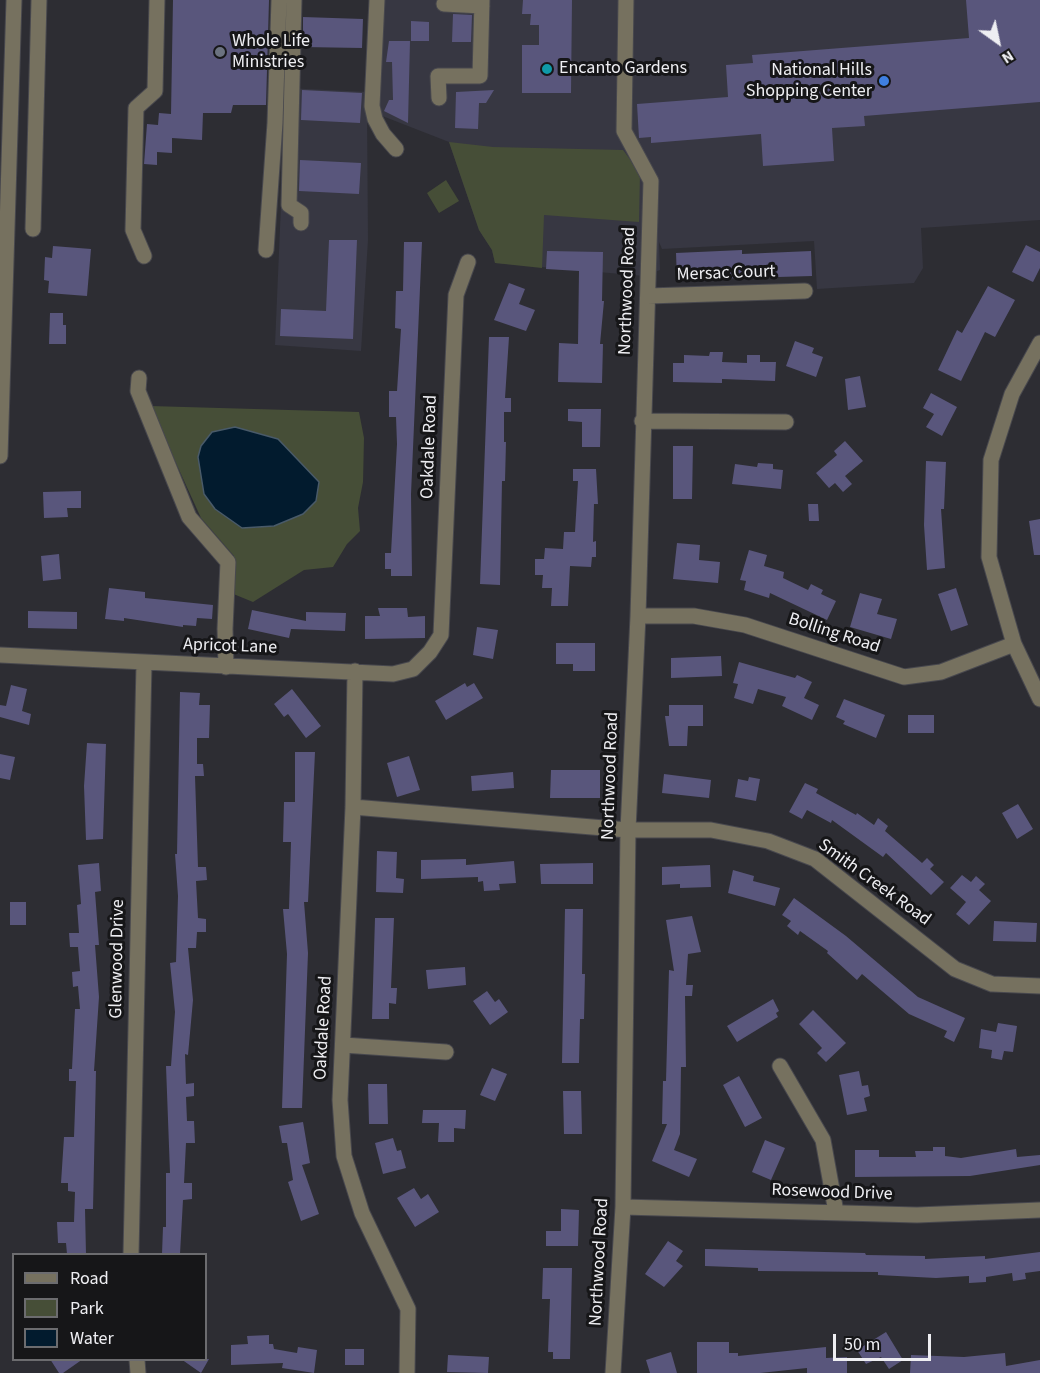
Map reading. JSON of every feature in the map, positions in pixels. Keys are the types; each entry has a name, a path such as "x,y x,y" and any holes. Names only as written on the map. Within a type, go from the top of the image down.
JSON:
{"street":[{"path":"0,456 14,0"},
{"path":"33,229 39,0"},
{"path":"144,256 133,230 136,108 155,91 157,0"},
{"path":"266,250 275,123 279,0"},
{"path":"294,0 290,205 301,213 301,223"},
{"path":"376,0 372,106 375,119 383,134 396,149"},
{"name":"Northwood Road","path":"613,1373 623,1207 628,830 638,616 642,421 651,181 624,131 626,0"},
{"path":"439,98 438,76 480,76 482,3 444,4"},
{"path":"11,106 36,104"},
{"name":"Oakdale Road","path":"441,635 456,295 468,262"},
{"name":"Mersac Court","path":"648,296 805,291"},
{"path":"1040,343 1012,394 990,460 989,557 1014,644 1040,699"},
{"path":"139,378 138,391 189,517 228,562 226,667"},
{"path":"642,421 786,422"},
{"name":"Bolling Road","path":"638,616 694,616 744,625 903,677 941,672 1014,644"},
{"name":"Apricot Lane","path":"0,655 144,664 393,674 413,669 430,652 441,635"},
{"name":"Glenwood Drive","path":"131,1253 144,664"},
{"name":"Oakdale Road","path":"355,671 353,807 340,1100 344,1156 362,1213 408,1309 407,1373"},
{"name":"Smith Creek Road","path":"353,807 628,830 711,830 768,841 815,860 955,969 992,984 1040,986"},
{"path":"343,1046 446,1052"},
{"path":"780,1066 823,1140 836,1212"},
{"name":"Rosewood Drive","path":"623,1207 917,1215 1040,1210"}],"shaded area":[{"path":"371,0 1040,0 1040,220 921,228 923,268 914,283 817,289 814,241 662,249 659,242 660,270 644,276 495,263 492,250 479,230 449,142 367,110 368,240 361,351 275,345 286,88 368,92"}],"green space":[{"path":"449,142 493,147 623,150 640,173 639,222 544,215 542,268 495,263 492,250 479,230"},
{"path":"446,180 459,201 439,213 427,193"},
{"path":"150,406 359,412 364,438 363,482 358,508 360,531 347,544 333,567 304,570 253,602 231,593 234,556 201,518","holes":["215,509 274,526 242,528"]}],"water":[{"path":"235,427 278,439 319,482 316,501 303,514 274,526 242,528 215,509 204,494 198,457 201,446 212,432"}],"building":[{"name":"Whole Life Ministries","path":"173,0 269,0 266,105 233,105 231,113 203,113 202,140 172,138 172,153 157,152 157,165 144,164 147,124 158,125 159,113 171,114"},
{"name":"Encanto Gardens","path":"523,0 572,0 571,93 522,93 522,45 539,45 539,25 530,25 531,14 522,14"},
{"name":"National Hills Shopping Center","path":"966,0 1040,0 1040,102 864,116 865,126 832,128 834,161 763,166 761,134 651,143 651,137 639,138 637,104 728,97 726,65 753,63 752,55 969,38"},
{"path":"453,14 472,15 471,42 452,42"},
{"path":"303,17 363,19 362,48 303,47"},
{"path":"411,21 429,22 429,41 411,41"},
{"path":"389,41 410,41 408,123 384,111 389,100 393,100 392,62 386,62"},
{"path":"302,90 362,93 360,123 301,120"},
{"path":"494,90 486,103 479,103 478,129 455,128 456,92"},
{"path":"300,160 361,163 359,194 299,191"},
{"path":"329,240 357,240 353,339 280,336 281,309 326,311"},
{"path":"404,242 422,242 411,494 412,576 391,576 391,569 385,569 385,553 391,553 397,444 396,417 389,417 389,391 397,391 401,329 395,328 396,291 403,291"},
{"path":"1026,245 1040,252 1040,268 1033,282 1012,272"},
{"path":"53,246 91,249 87,296 48,293 49,281 44,280 45,257 52,258"},
{"path":"742,250 742,254 811,251 812,276 677,280 676,253"},
{"path":"547,251 603,252 602,301 604,301 600,344 603,344 602,383 558,382 559,343 578,344 579,271 546,269"},
{"path":"509,283 525,289 519,304 535,310 526,331 494,320"},
{"path":"988,286 1015,300 995,337 985,332 961,381 938,370 957,330 962,333"},
{"path":"50,313 63,313 63,325 66,325 66,344 49,344"},
{"path":"489,337 509,337 505,398 511,398 511,412 504,412 504,442 506,442 505,481 502,481 500,585 480,584"},
{"path":"795,341 814,348 812,353 823,357 816,377 786,366"},
{"path":"710,352 723,352 722,362 747,363 747,355 760,355 760,362 776,362 775,381 722,379 722,383 673,382 673,363 684,363 684,355 709,356"},
{"path":"860,376 866,407 848,410 845,379"},
{"path":"931,393 957,407 942,436 926,427 934,414 923,408"},
{"path":"568,409 601,409 600,447 582,447 582,422 568,421"},
{"path":"845,441 863,461 845,476 852,484 843,492 835,483 829,488 816,473 837,455 834,451"},
{"path":"673,446 693,446 692,499 673,499"},
{"path":"926,461 946,462 944,509 941,509 945,568 927,570 924,525"},
{"path":"758,463 773,464 773,469 783,470 781,489 732,484 735,464 757,467"},
{"path":"573,469 596,469 598,504 594,504 593,542 596,541 596,557 592,557 591,567 570,566 568,606 551,606 552,588 542,588 543,575 535,575 535,559 544,559 545,548 563,549 564,532 575,532 578,481 573,481"},
{"path":"81,491 81,508 67,508 68,517 44,518 43,492"},
{"path":"808,504 818,504 819,521 809,521"},
{"path":"1040,519 1040,555 1034,555 1029,521"},
{"path":"677,543 700,545 699,560 720,562 718,583 673,579"},
{"path":"749,550 767,555 764,566 784,572 783,578 808,590 811,584 823,590 821,594 836,601 827,620 770,593 769,598 744,590 746,581 740,580"},
{"path":"59,554 61,579 43,581 41,556"},
{"path":"109,588 145,592 145,598 213,605 212,619 197,618 196,626 183,625 183,627 124,618 124,621 105,619"},
{"path":"956,588 968,625 951,631 938,594"},
{"path":"860,593 882,599 877,614 897,619 891,639 850,627"},
{"path":"378,608 407,608 408,617 425,616 425,638 365,639 365,616 380,616"},
{"path":"252,610 306,621 306,612 346,613 345,631 291,629 289,638 248,629"},
{"path":"28,611 77,612 77,629 28,628"},
{"path":"477,627 498,630 493,659 473,655"},
{"path":"556,643 595,643 595,671 573,671 573,664 556,664"},
{"path":"721,656 722,676 671,678 671,658"},
{"path":"739,662 795,678 797,675 812,682 804,698 819,705 812,720 782,706 786,697 758,689 753,704 734,698 738,684 733,683"},
{"path":"465,683 467,687 474,683 483,698 446,720 435,701"},
{"path":"11,685 27,689 22,711 31,714 29,725 0,717 0,705 6,706"},
{"path":"292,689 321,726 306,738 288,714 284,717 274,704"},
{"path":"180,692 200,693 199,705 210,705 209,738 197,738 197,764 203,764 204,776 195,776 198,867 206,867 207,880 196,881 198,918 206,919 206,932 197,932 196,948 188,948 193,1000 188,1055 185,1054 186,1084 194,1083 194,1096 186,1097 187,1121 194,1121 195,1143 186,1143 184,1183 192,1183 192,1199 183,1200 180,1253 162,1253 163,1227 166,1227 166,1173 170,1173 166,1066 171,1066 175,1012 170,963 176,962 178,896 175,854 177,854"},
{"path":"844,699 885,715 876,738 843,724 845,721 836,717"},
{"path":"669,705 703,705 703,726 688,726 687,746 669,746 665,716 669,716"},
{"path":"908,715 934,715 934,733 908,733"},
{"path":"87,743 106,744 103,839 86,840 84,786"},
{"path":"295,752 315,752 308,902 304,902 308,953 302,1108 282,1108 287,954 283,909 289,909 291,842 283,842 284,802 295,802"},
{"path":"0,754 15,757 10,780 0,778"},
{"path":"409,756 420,790 397,797 387,763"},
{"path":"551,770 600,770 600,798 550,798"},
{"path":"513,772 514,788 472,791 471,776"},
{"path":"664,774 711,780 709,798 662,793"},
{"path":"749,777 760,779 756,801 735,797 738,779 748,781"},
{"path":"805,783 818,789 816,793 856,815 857,813 874,825 878,818 888,826 885,831 922,863 927,858 934,865 930,869 944,882 931,895 886,853 883,857 832,820 831,823 807,810 802,819 789,812"},
{"path":"1018,804 1033,829 1017,839 1002,813"},
{"path":"377,851 397,852 396,878 404,879 403,893 376,892"},
{"path":"466,859 466,865 514,861 516,883 499,884 500,890 484,891 483,881 478,882 478,877 421,879 421,860"},
{"path":"99,863 101,891 95,892 99,945 95,945 99,997 94,1071 96,1071 93,1209 85,1209 86,1253 67,1253 66,1243 58,1243 57,1222 74,1222 75,1192 68,1191 68,1183 61,1183 64,1137 74,1137 76,1081 69,1081 69,1069 72,1069 75,1009 80,1009 78,986 73,987 72,972 80,971 78,947 70,947 69,933 79,933 77,905 81,904 78,865"},
{"path":"593,863 593,884 541,884 540,864"},
{"path":"710,865 711,887 680,888 680,884 662,885 662,867"},
{"path":"733,870 754,876 753,881 780,888 775,906 728,893"},
{"path":"962,875 971,882 976,876 985,884 979,890 991,901 969,925 956,914 966,902 950,888"},
{"path":"794,898 846,936 918,997 965,1018 954,1042 944,1037 947,1031 909,1014 862,974 857,980 827,953 828,951 800,931 798,935 787,926 791,921 782,915"},
{"path":"10,902 26,902 26,925 10,925"},
{"path":"565,909 583,909 584,1019 580,1019 579,1063 562,1063"},
{"path":"692,916 701,952 688,954 686,985 693,985 692,996 685,996 686,1067 681,1067 680,1134 674,1150 697,1159 689,1177 652,1161 667,1124 662,1124 663,1081 666,1081 669,970 674,971 666,920"},
{"path":"375,918 394,918 391,988 397,988 396,1004 389,1003 389,1019 372,1019"},
{"path":"994,921 1037,923 1036,942 993,941"},
{"path":"465,967 466,985 428,989 426,970"},
{"path":"487,991 495,1002 499,999 508,1012 490,1025 473,1001"},
{"path":"773,999 779,1011 776,1013 778,1017 737,1042 727,1026"},
{"path":"813,1010 846,1043 826,1062 817,1053 822,1048 799,1024"},
{"path":"998,1023 1017,1026 1013,1052 1004,1051 1002,1060 991,1058 992,1050 979,1048 981,1029 996,1032"},
{"path":"492,1068 507,1074 495,1101 480,1095"},
{"path":"859,1071 862,1086 868,1085 870,1096 864,1098 867,1111 847,1115 839,1075"},
{"path":"739,1076 762,1118 745,1127 723,1085"},
{"path":"368,1084 387,1084 388,1124 369,1124"},
{"path":"563,1091 581,1091 582,1134 564,1134"},
{"path":"423,1110 466,1110 465,1129 454,1128 454,1142 438,1142 439,1123 422,1123"},
{"path":"303,1122 310,1163 302,1165 319,1214 301,1221 288,1182 293,1180 287,1143 282,1143 279,1126"},
{"path":"393,1138 397,1151 401,1150 406,1168 383,1174 375,1143"},
{"path":"765,1140 785,1148 771,1180 752,1172"},
{"path":"933,1147 945,1147 945,1156 961,1158 1016,1149 1017,1157 1040,1155 1040,1165 970,1176 855,1177 855,1150 879,1150 879,1157 916,1157 915,1151 933,1151"},
{"path":"414,1188 421,1199 428,1194 439,1212 415,1227 397,1198"},
{"path":"561,1209 579,1210 578,1246 546,1246 546,1231 561,1231"},
{"path":"668,1241 683,1251 676,1261 683,1266 664,1287 645,1274"},
{"path":"705,1249 865,1253 866,1255 925,1256 925,1259 985,1256 985,1259 1040,1252 1040,1271 1025,1273 1026,1279 1013,1281 1012,1273 986,1277 986,1282 969,1283 969,1276 936,1278 878,1275 878,1272 758,1271 758,1268 705,1266"},
{"path":"543,1268 572,1268 570,1359 553,1359 553,1352 548,1352 550,1299 542,1299"},
{"path":"886,1332 903,1360 889,1369 881,1357 866,1364 857,1350"},
{"path":"269,1335 269,1344 273,1344 274,1349 297,1353 298,1347 317,1350 314,1373 282,1368 283,1363 231,1365 231,1345 248,1344 247,1336"},
{"path":"697,1342 729,1342 729,1353 738,1353 738,1356 826,1347 826,1358 847,1357 847,1373 807,1373 807,1368 760,1373 697,1373"},
{"path":"345,1349 364,1349 364,1365 345,1365"},
{"path":"671,1352 677,1373 650,1373 646,1360"},
{"path":"1005,1353 1006,1366 1040,1360 1040,1373 910,1373 911,1355 964,1357"},
{"path":"448,1355 489,1357 488,1373 447,1372"},
{"path":"209,1359 201,1373 184,1361 207,1361"},
{"path":"51,1361 80,1361 63,1373 59,1373"}],"place":[{"name":"Whole Life Ministries","path":"220,52"},
{"name":"Encanto Gardens","path":"547,69"},
{"name":"National Hills Shopping Center","path":"884,81"}]}
